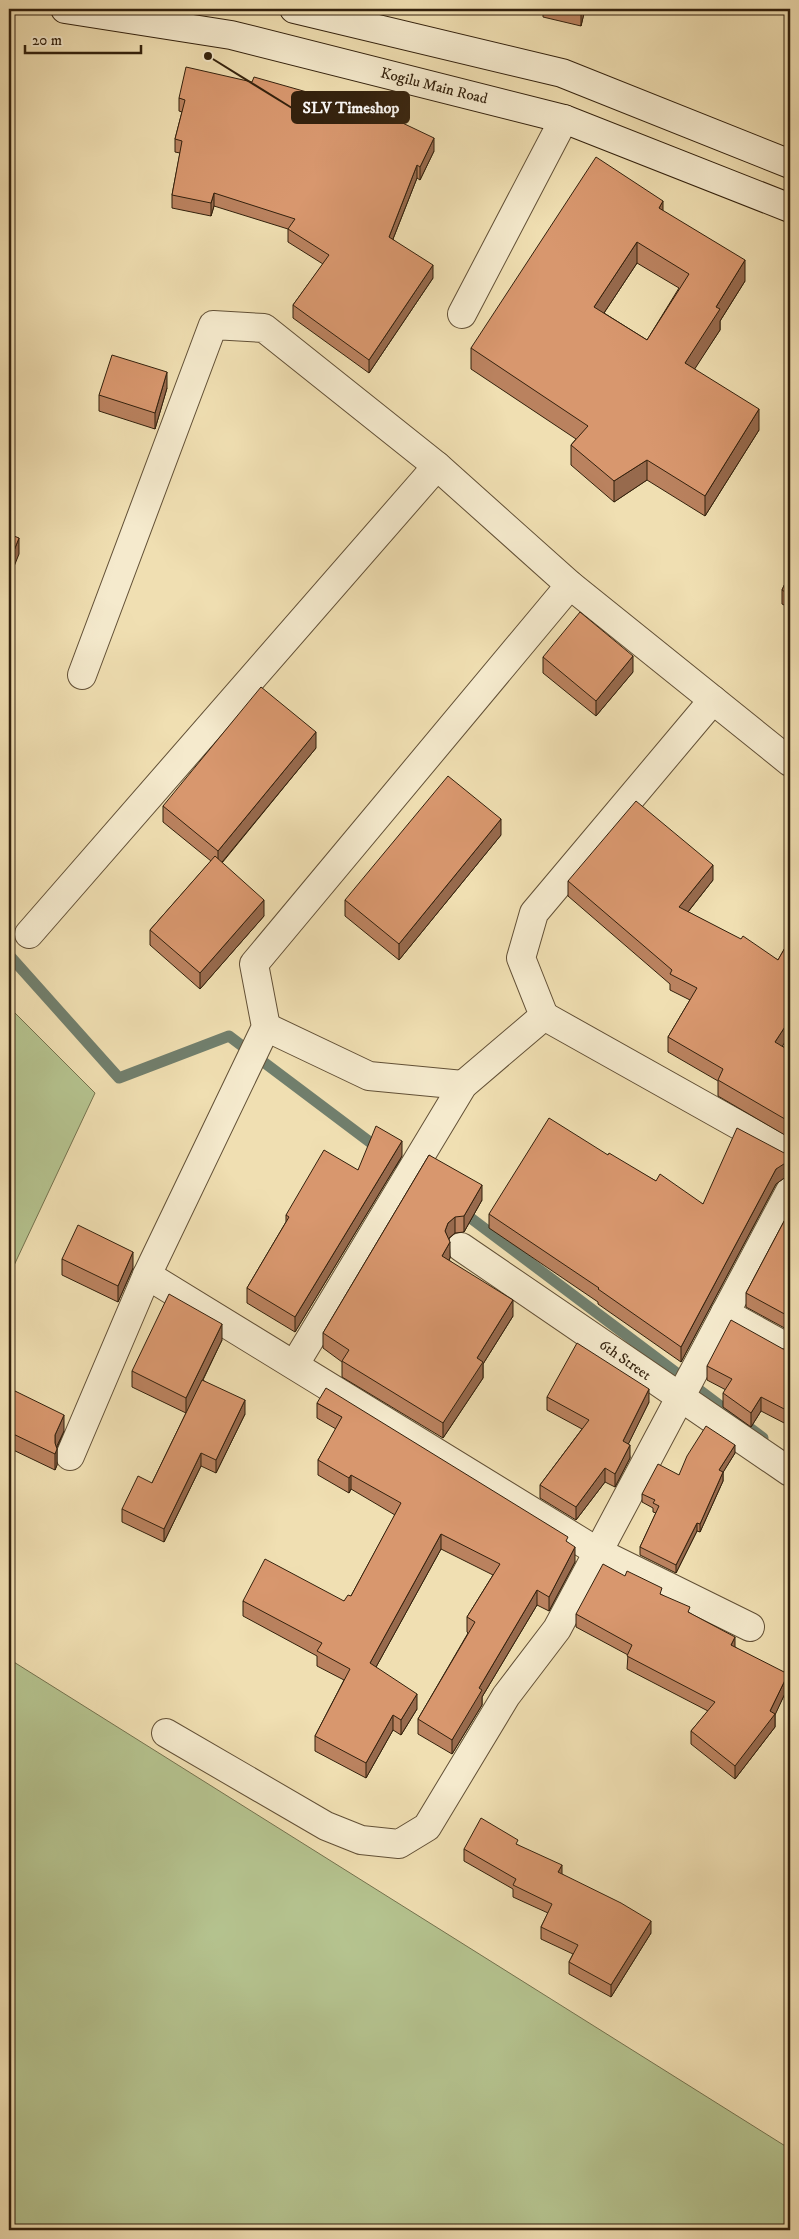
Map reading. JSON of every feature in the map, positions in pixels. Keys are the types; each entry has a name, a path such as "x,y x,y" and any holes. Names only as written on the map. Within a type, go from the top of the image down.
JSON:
{"street":[{"name":"Kogilu Main Road","path":"65,9 231,35 564,119 790,208"},
{"path":"294,9 562,73 790,164"},
{"path":"462,314 564,119"},
{"path":"82,676 213,325 264,328 437,466 570,585 790,762"},
{"path":"29,934 437,466"},
{"path":"70,1456 147,1275 266,1027 254,964 570,585"},
{"path":"713,700 534,912 521,958 544,1016 790,1154"},
{"path":"295,1364 463,1085 544,1016"},
{"path":"266,1027 369,1076 463,1085"},
{"path":"166,1733 326,1826 360,1840 399,1844 427,1827 506,1696 557,1629 790,1191"},
{"name":"6th Street","path":"461,1246 790,1472"},
{"path":"147,1275 295,1364 598,1552 750,1627"},
{"path":"725,1313 790,1349"}],"green space":[{"path":"9,1007 95,1093 9,1276"},
{"path":"9,1659 790,2149 790,2230 9,2230"}],"building":[{"path":"186,67 252,82 254,77 328,98 328,96 392,118 434,138 420,167 417,165 389,237 433,265 369,360 293,305 329,255 288,229 295,219 214,193 211,203 172,195 182,141 175,139 185,100 179,98"},
{"path":"596,157 663,201 659,208 745,260 716,307 720,309 685,363 759,409 705,496 647,460 614,481 571,445 588,426 471,348","holes":["637,242 689,274 647,340 594,307"]},
{"path":"112,355 167,372 155,413 99,395"},
{"path":"9,534 19,538 9,563"},
{"path":"790,573 790,595 782,590"},
{"path":"580,612 633,656 596,701 543,657"},
{"path":"261,687 316,732 218,851 163,806"},
{"path":"448,776 501,819 399,944 345,900"},
{"path":"636,801 713,865 679,907 741,939 743,936 778,960 790,939 790,1019 775,1042 790,1051 790,1122 718,1080 723,1069 668,1037 697,988 670,974 672,970 568,881"},
{"path":"215,856 264,900 200,973 150,930"},
{"path":"549,1118 608,1155 609,1153 656,1181 660,1174 703,1204 737,1128 788,1155 785,1161 787,1162 776,1169 681,1347 599,1288 489,1214"},
{"path":"376,1126 402,1141 295,1317 247,1288 289,1217 286,1215 324,1150 358,1170"},
{"path":"429,1155 482,1185 464,1216 455,1217 448,1223 445,1231 450,1242 442,1256 513,1300 477,1358 483,1362 443,1423 342,1361 349,1350 323,1333"},
{"path":"790,1210 790,1317 746,1293"},
{"path":"78,1225 133,1252 118,1286 62,1259"},
{"path":"169,1294 222,1324 186,1398 132,1371"},
{"path":"731,1320 783,1349 790,1350 790,1412 761,1397 751,1413 723,1393 732,1379 707,1366"},
{"path":"577,1343 649,1389 623,1441 630,1445 615,1474 605,1468 576,1507 540,1485 589,1420 547,1397"},
{"path":"202,1380 245,1400 216,1460 201,1453 164,1529 122,1509 138,1476 152,1483"},
{"path":"326,1388 568,1537 566,1541 575,1547 549,1597 537,1590 479,1688 482,1690 452,1740 418,1719 475,1622 467,1617 500,1564 441,1534 370,1663 417,1694 401,1720 393,1715 366,1763 315,1736 350,1669 317,1651 322,1643 243,1601 265,1559 344,1601 348,1595 351,1596 401,1503 351,1475 349,1478 318,1460 342,1417 317,1403"},
{"path":"15,1391 64,1415 55,1435 57,1449 55,1454 9,1432 9,1404"},
{"path":"706,1426 735,1445 719,1470 723,1472 700,1524 697,1523 676,1565 640,1547 659,1506 653,1503 655,1500 642,1494 658,1464 679,1475 687,1456"},
{"path":"603,1564 625,1576 627,1571 662,1588 660,1594 690,1607 688,1612 735,1637 731,1645 788,1674 770,1711 775,1714 735,1766 691,1731 715,1702 627,1656 632,1645 576,1614"},
{"path":"481,1818 518,1840 516,1844 562,1865 558,1872 621,1903 651,1921 611,1985 569,1962 578,1945 541,1927 552,1904 513,1885 516,1879 464,1849"}],"waterway":[{"path":"9,955 119,1078 229,1036 411,1173"},
{"path":"460,1210 763,1438"}],"place":[{"name":"SLV Timeshop","path":"208,56"}]}
